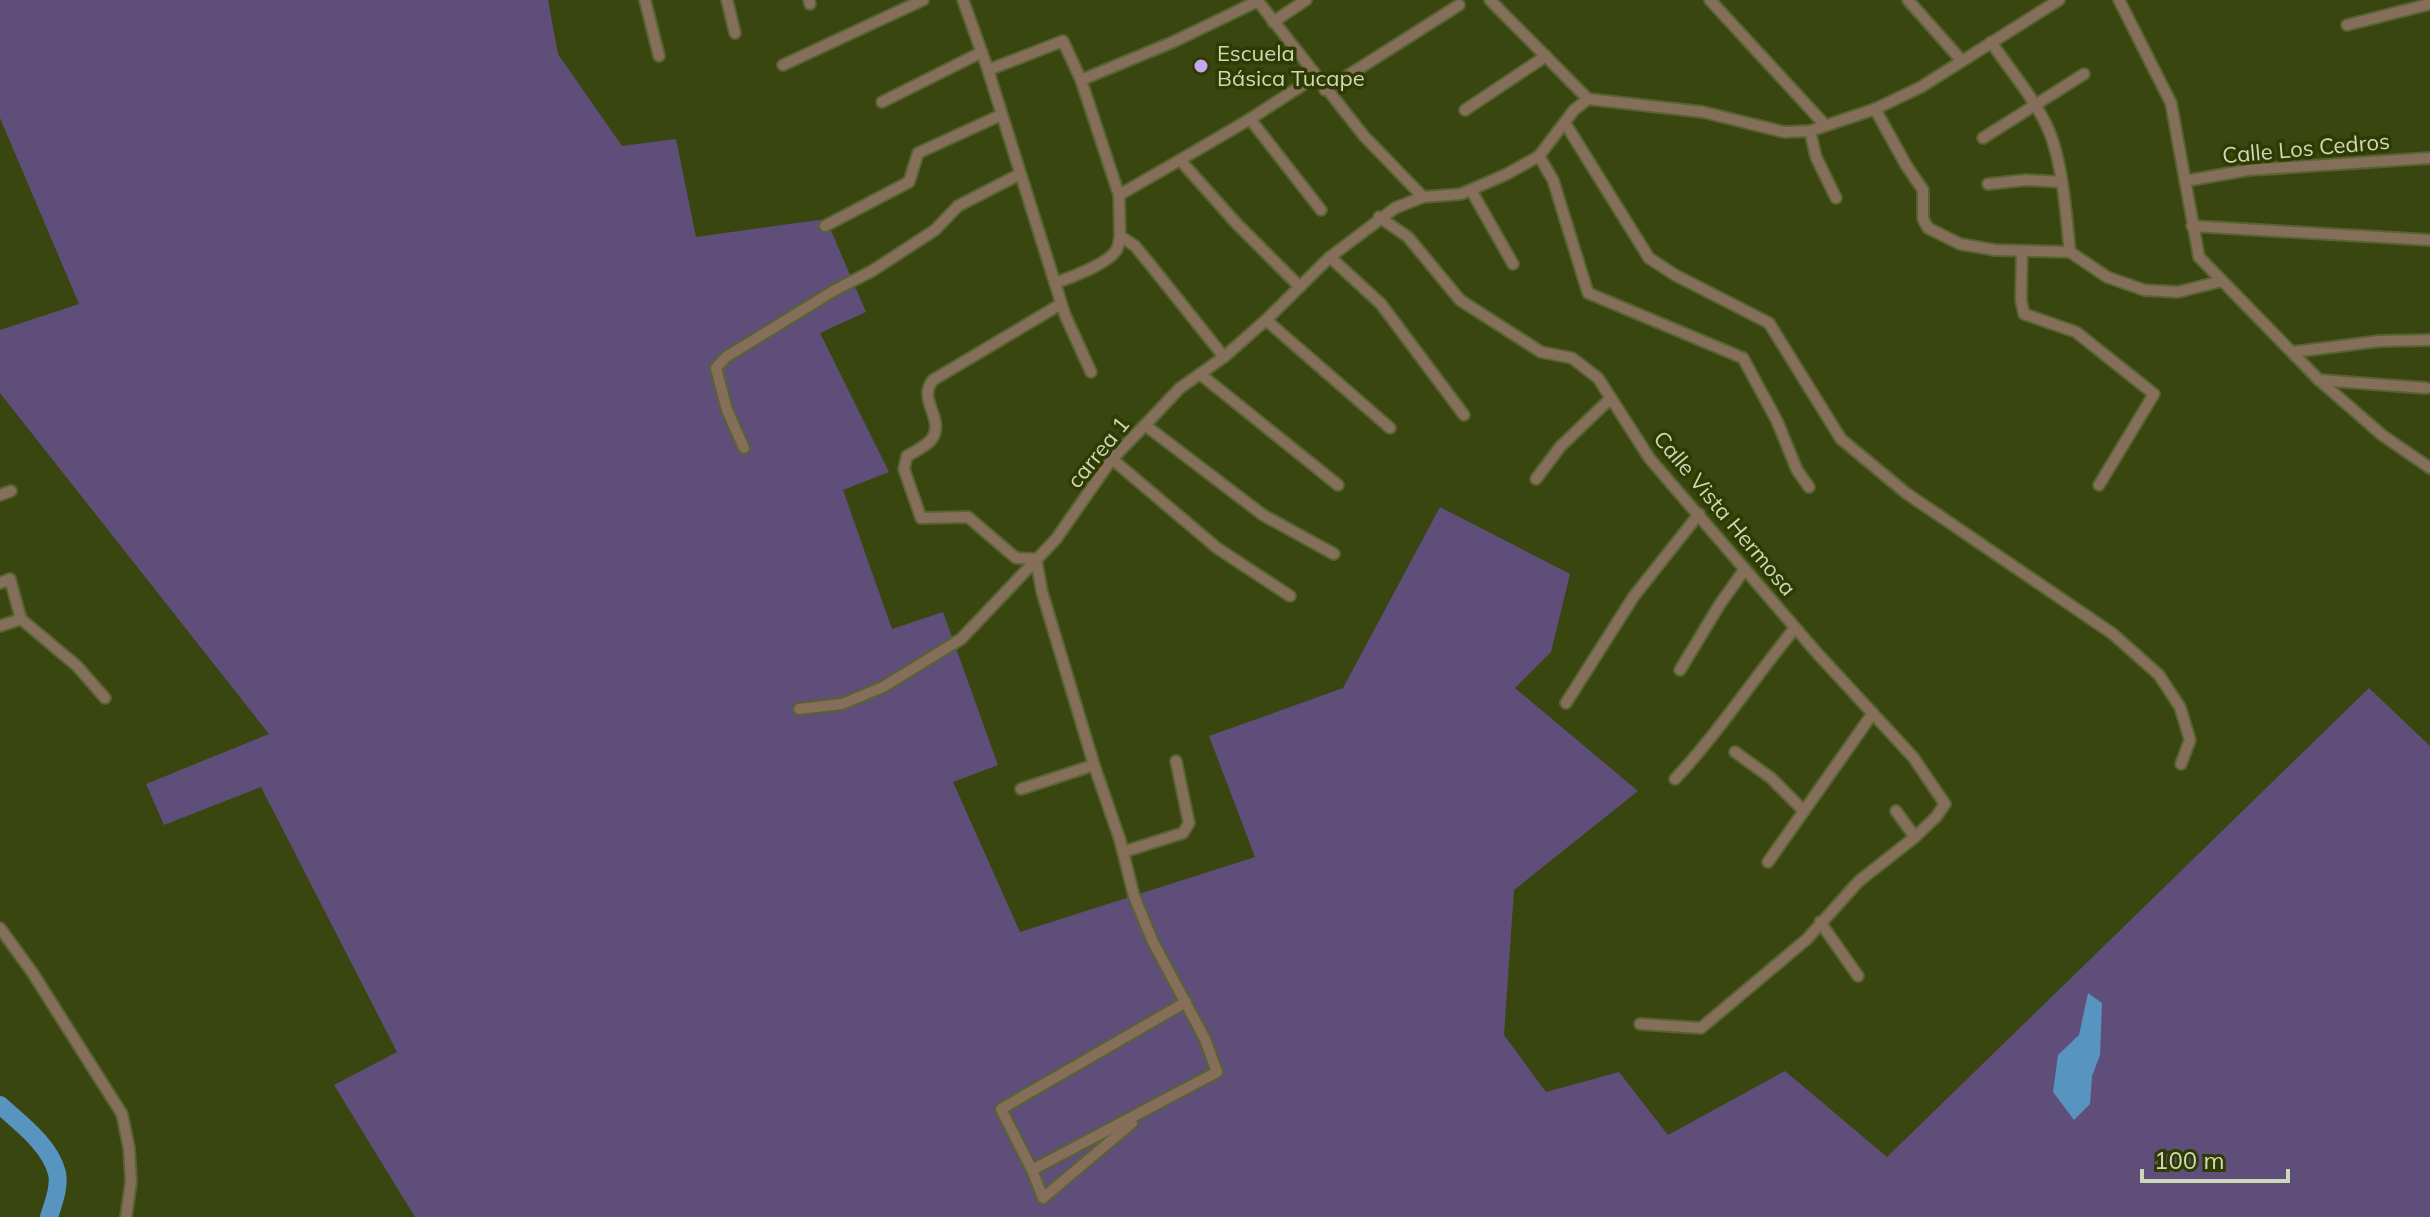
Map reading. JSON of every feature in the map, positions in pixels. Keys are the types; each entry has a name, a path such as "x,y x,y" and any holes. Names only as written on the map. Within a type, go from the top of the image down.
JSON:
{"street":[{"path":"645,0 659,56"},
{"path":"727,0 735,33"},
{"path":"783,65 923,0"},
{"path":"963,0 1061,304 1091,372"},
{"path":"1081,80 1173,42 1258,0 1325,90 1423,197"},
{"path":"1273,22 1306,0"},
{"path":"1490,0 1588,99 1703,112 1784,132 1810,131 1875,109 1921,87 2059,0"},
{"path":"1710,0 1825,125"},
{"path":"1908,0 1962,61"},
{"path":"2119,0 2171,103 2199,257 2319,380 2382,435 2430,468"},
{"path":"2347,25 2430,4"},
{"path":"1325,90 1459,5"},
{"path":"988,70 1063,41 1081,80 1119,195 1120,236 1117,250 1107,259 1055,283"},
{"path":"1991,42 2034,105 2053,140 2062,182 2070,252"},
{"path":"882,102 982,52"},
{"path":"1465,110 1546,56"},
{"path":"1983,138 2084,74"},
{"path":"1119,195 1250,119 1315,77"},
{"path":"1588,99 1574,110 1539,156 1553,180 1588,293 1743,358 1777,421 1797,470 1809,487"},
{"path":"1875,109 1923,190 1923,219 1928,228 1960,244 2022,251 2070,252 2107,277 2144,290 2178,292 2222,281"},
{"path":"825,226 909,182 918,153 1001,115"},
{"path":"1250,119 1321,210"},
{"path":"1565,123 1649,258 1675,275 1769,323 1841,439 1906,493 1947,518 2113,634 2159,675 2180,707 2190,740 2181,764"},
{"path":"1810,131 1816,157 1836,198"},
{"name":"carrea 1","path":"799,709 842,704 883,687 961,639 1056,539 1112,459 1180,388 1224,357 1330,257 1379,217 1423,197 1461,194 1539,156"},
{"name":"Calle Los Cedros","path":"2185,181 2248,170 2430,158"},
{"path":"1180,160 1236,223 1300,287"},
{"path":"744,448 727,410 716,368 726,357 935,230 958,206 1020,174"},
{"path":"1988,184 2017,180 2062,182"},
{"path":"1471,190 1513,264"},
{"name":"Calle Vista Hermosa","path":"1379,217 1408,237 1460,300 1541,352 1572,358 1598,378 1650,459 1795,628 1913,757 1945,804 1915,837"},
{"path":"2192,226 2430,240"},
{"path":"1120,236 1142,255 1224,357"},
{"path":"2022,251 2021,300 2024,314 2076,332 2154,394 2099,485"},
{"path":"1330,257 1381,304 1464,415"},
{"path":"1032,1170 1217,1072 1205,1039 1153,942 1139,907 1042,592 1036,559 1016,558 968,517 921,518 904,469 907,456 933,439 935,423 927,399 928,386 933,380 1061,304"},
{"path":"1266,320 1390,428"},
{"path":"2293,352 2380,341 2430,340"},
{"path":"1200,374 1338,485"},
{"path":"2319,380 2426,388"},
{"path":"1536,479 1560,447 1611,398"},
{"path":"1145,425 1263,515 1334,554"},
{"path":"1112,459 1217,548 1290,596"},
{"path":"0,495 11,491"},
{"path":"1566,703 1634,596 1699,514"},
{"path":"1680,670 1745,569"},
{"path":"0,583 10,579 21,619 77,666 105,698"},
{"path":"0,626 21,619"},
{"path":"1675,779 1701,752 1757,674 1795,628"},
{"path":"1768,862 1873,713"},
{"path":"1735,752 1771,778 1804,811"},
{"path":"1123,852 1183,833 1189,823 1176,761"},
{"path":"1021,789 1094,765"},
{"path":"1640,1024 1701,1028 1807,939 1859,881 1915,837 1896,811"},
{"path":"1820,922 1858,976"},
{"path":"0,928 32,972 122,1114 129,1148 131,1182 126,1217"},
{"path":"1148,1109 1043,1198 1001,1109 1186,1002"}],"shaded area":[{"path":"0,0 548,0 558,54 622,146 676,139 696,237 826,219 866,312 820,333 889,472 843,490 892,629 943,612 998,765 953,782 1020,932 1255,857 1209,736 1343,688 1440,507 1570,574 1551,652 1515,688 1638,791 1514,890 1504,1035 1546,1092 1619,1072 1668,1135 1785,1071 1887,1157 2369,688 2430,746 2430,1217 415,1217 334,1085 397,1052 261,787 164,825 146,784 269,734 0,393 0,330 79,304 0,118"}],"water":[{"path":"2088,993 2102,1003 2100,1055 2092,1076 2090,1104 2074,1120 2053,1092 2058,1055 2079,1035"}],"waterway":[{"path":"0,1105 33,1135 53,1163 58,1184 49,1217"}],"place":[{"name":"Escuela Básica Tucape","path":"1201,66"}]}
